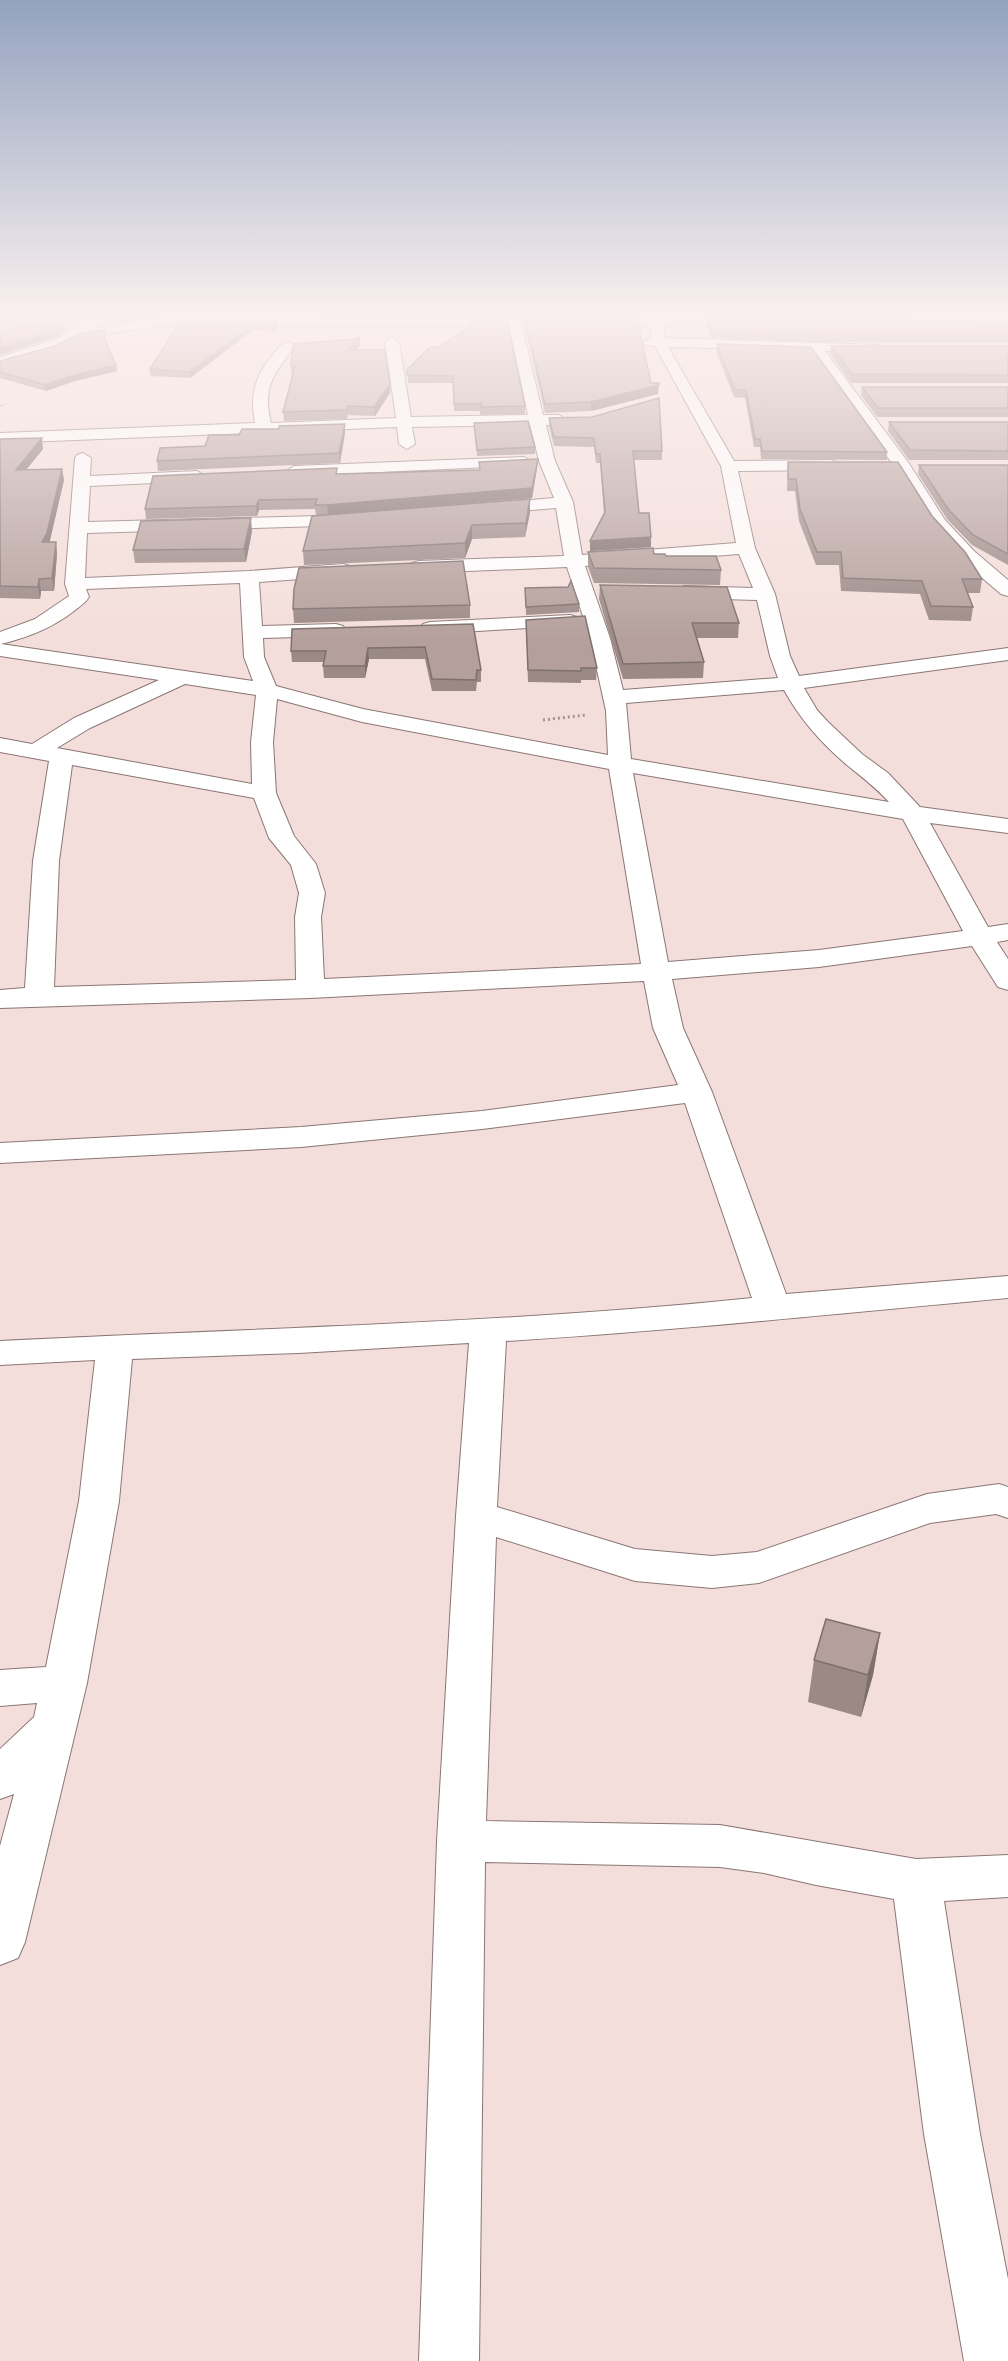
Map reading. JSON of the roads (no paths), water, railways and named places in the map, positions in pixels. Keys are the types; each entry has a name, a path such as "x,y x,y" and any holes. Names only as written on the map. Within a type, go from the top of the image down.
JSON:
{"street":[{"path":"262,422 264,428"},
{"path":"0,438 459,422"},
{"path":"537,422 548,461 564,502 574,561 595,591 593,619 617,711 620,764 668,1028 697,1092 773,1307"},
{"path":"699,422 729,466 746,548 765,594 780,656 791,683 808,713 820,727 854,759 880,778 912,813 980,937 1008,981"},
{"path":"404,423 410,466"},
{"path":"873,424 895,424"},
{"path":"873,424 938,523 1005,586"},
{"path":"0,638 24,633 63,612 79,597 75,584 84,435"},
{"path":"277,472 548,461"},
{"path":"729,466 844,465"},
{"path":"879,465 926,466"},
{"path":"82,481 208,475"},
{"path":"473,511 564,502"},
{"path":"80,528 370,519"},
{"path":"405,567 574,561 746,548"},
{"path":"75,584 249,577 365,569"},
{"path":"249,577 254,657 267,690 262,742 264,793 282,838 303,864 312,893 308,917 309,989"},
{"path":"663,592 765,594"},
{"path":"406,628 593,619"},
{"path":"254,632 360,629"},
{"path":"0,650 267,690 362,714 620,764 912,813 1008,826"},
{"path":"613,696 791,683 1008,654"},
{"path":"35,752 81,723 181,678"},
{"path":"0,745 264,793"},
{"path":"39,996 46,861 61,757"},
{"path":"0,999 309,989 656,972 904,950 1008,932"},
{"path":"0,1153 301,1137 482,1120 697,1092"},
{"path":"0,1353 300,1341 632,1322 773,1307 1008,1287"},
{"path":"449,2361 461,1841 476,1516 488,1330"},
{"path":"0,1942 65,1683 99,1501 115,1347"},
{"path":"476,1516 635,1565 712,1572 759,1567 927,1509 999,1499 1008,1503"},
{"path":"0,1688 65,1683"},
{"path":"0,1779 54,1726"},
{"path":"461,1841 720,1846 764,1852 816,1864 916,1881 1008,1876"},
{"path":"916,1881 952,2134 994,2361"}]}
